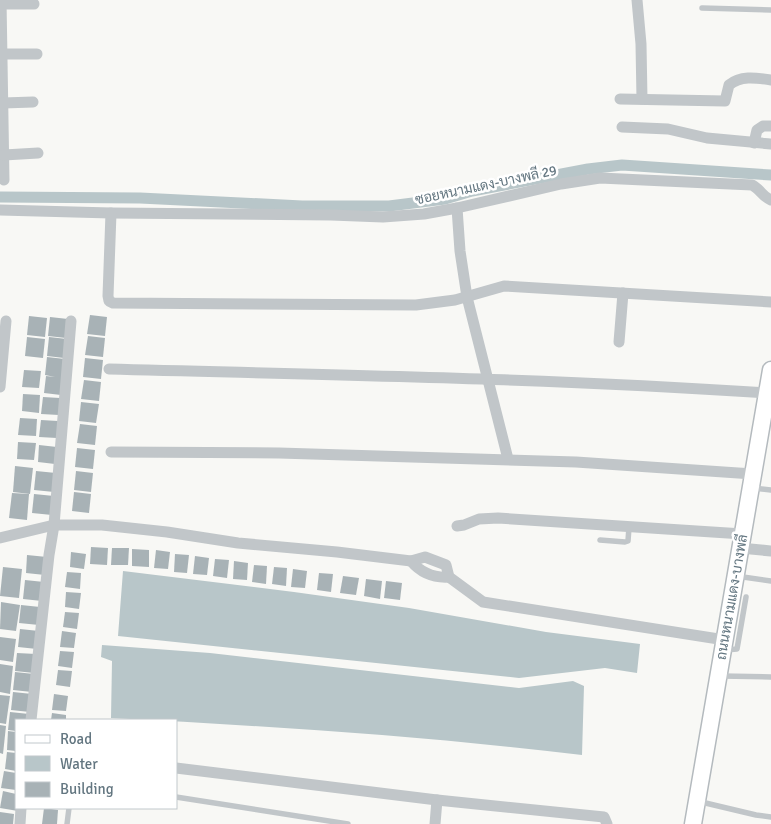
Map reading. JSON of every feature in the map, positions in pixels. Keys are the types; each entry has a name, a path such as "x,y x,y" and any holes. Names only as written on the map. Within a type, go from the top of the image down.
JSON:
{"main road":[{"name":"ถนนหนามแดง-บางพลี","path":"693,824 769,393 771,370"}],"street":[{"path":"637,0 642,99"},
{"path":"4,180 1,2 34,4"},
{"path":"2,54 37,54"},
{"path":"620,99 725,101 729,85 734,80 743,78 771,80"},
{"path":"3,103 33,102"},
{"path":"622,126 668,129 707,138 771,144"},
{"path":"754,143 757,130 763,126 771,126"},
{"path":"4,155 38,153"},
{"name":"ซอยหนามแดง-บางพลี 29","path":"0,210 415,216 551,186 600,178 752,185 760,189 766,198 771,200"},
{"path":"457,208 460,251 467,297 508,459"},
{"path":"111,213 109,302 416,305 455,300 504,286 771,302"},
{"path":"619,342 622,293"},
{"path":"0,387 6,321"},
{"path":"31,719 54,525 72,321"},
{"path":"109,369 487,378 769,393"},
{"path":"111,452 279,453 576,462 752,481"},
{"path":"457,526 479,519 498,518 629,527 742,541 771,551"},
{"path":"0,538 54,525 102,525 167,532 238,543 411,561 418,569 438,577 449,577 483,602 724,645"},
{"path":"178,768 437,800 604,817 608,824"},
{"path":"434,824 437,800"},
{"path":"20,824 21,809"}],"lane":[{"path":"702,8 771,10"},
{"path":"752,481 771,490"},
{"path":"600,540 628,541 629,527"},
{"path":"736,576 771,581"},
{"path":"724,645 737,649 746,596"},
{"path":"719,676 771,677"},
{"path":"178,797 348,824"},
{"path":"697,801 771,817"},
{"path":"66,824 69,809"}],"water":[{"path":"123,571 409,608 546,632 640,644 637,673 605,668 519,678 118,636"},
{"path":"102,645 210,653 519,688 573,681 584,686 582,755 346,732 178,721 178,719 111,718 112,661 101,657"}],"building":[{"path":"90,315 107,317 105,336 87,334"},
{"path":"29,316 47,318 45,337 27,335"},
{"path":"50,317 68,319 66,338 48,336"},
{"path":"88,336 105,338 103,357 85,355"},
{"path":"27,337 45,339 43,358 25,356"},
{"path":"49,337 67,339 64,358 47,356"},
{"path":"47,357 65,359 61,395 44,393 46,376 55,377 45,375"},
{"path":"85,358 103,360 101,379 83,377"},
{"path":"24,370 41,371 39,388 22,387"},
{"path":"84,380 101,382 99,401 81,399"},
{"path":"23,394 40,395 39,413 22,411"},
{"path":"43,397 60,398 59,415 41,414"},
{"path":"81,402 99,404 96,423 79,421"},
{"path":"20,418 37,419 36,436 18,435"},
{"path":"41,420 58,421 57,438 39,437"},
{"path":"80,424 97,426 95,445 77,443"},
{"path":"18,442 36,443 34,460 17,459"},
{"path":"39,445 57,447 55,464 38,462"},
{"path":"77,448 95,450 93,469 75,467"},
{"path":"15,466 33,468 30,494 13,492"},
{"path":"36,471 56,473 54,492 34,490"},
{"path":"76,471 93,473 91,492 74,490"},
{"path":"74,492 91,494 89,513 72,511"},
{"path":"12,493 29,494 27,520 9,518"},
{"path":"34,494 54,496 52,515 32,513"},
{"path":"91,547 108,548 107,565 90,564"},
{"path":"112,548 129,548 128,565 111,565"},
{"path":"132,549 149,550 149,567 132,566"},
{"path":"156,550 170,552 168,569 154,568"},
{"path":"71,552 86,554 84,569 70,567"},
{"path":"175,554 189,555 187,573 174,572"},
{"path":"27,555 47,557 45,575 26,573"},
{"path":"195,556 209,558 207,575 193,574"},
{"path":"215,559 229,560 227,578 213,576"},
{"path":"234,561 248,563 247,580 233,579"},
{"path":"254,565 267,566 266,584 252,582"},
{"path":"3,567 22,569 19,598 0,596"},
{"path":"274,567 287,568 286,586 272,584"},
{"path":"293,569 307,571 305,588 291,587"},
{"path":"67,572 81,573 80,589 65,587"},
{"path":"319,573 333,574 331,592 317,590"},
{"path":"343,576 359,578 356,595 340,593"},
{"path":"366,579 382,581 380,599 364,596"},
{"path":"25,580 44,582 42,601 23,599"},
{"path":"386,581 402,583 400,600 384,598"},
{"path":"66,592 81,593 79,609 65,607"},
{"path":"1,602 20,605 16,631 0,629"},
{"path":"21,605 40,607 39,625 19,623"},
{"path":"65,612 79,613 77,629 63,627"},
{"path":"20,629 39,631 37,649 18,647"},
{"path":"62,631 76,633 74,648 60,647"},
{"path":"0,637 16,639 13,662 0,660"},
{"path":"60,651 74,652 72,668 58,666"},
{"path":"17,653 36,654 34,673 15,671"},
{"path":"0,664 13,666 10,694 0,692"},
{"path":"58,670 72,671 70,687 56,685"},
{"path":"15,672 34,674 32,692 13,690"},
{"path":"13,692 32,694 30,712 11,710"},
{"path":"54,694 68,696 66,711 52,710"},
{"path":"0,695 10,696 6,724 0,723"},
{"path":"10,712 29,714 29,719 15,719 15,731 8,730"},
{"path":"52,713 66,715 66,719 51,719"},
{"path":"0,725 6,726 3,754 0,753"},
{"path":"8,731 15,732 15,751 7,750"},
{"path":"7,752 15,753 15,771 5,769"},
{"path":"4,771 15,773 15,790 1,788"},
{"path":"3,791 15,794 15,809 18,809 18,811 0,808"},
{"path":"44,809 58,810 57,824 42,824"},
{"path":"0,812 14,814 13,824 0,824"}],"waterway":[{"path":"0,197 140,198 302,206 389,206 445,199 472,191 588,169 622,165 771,175"}]}
